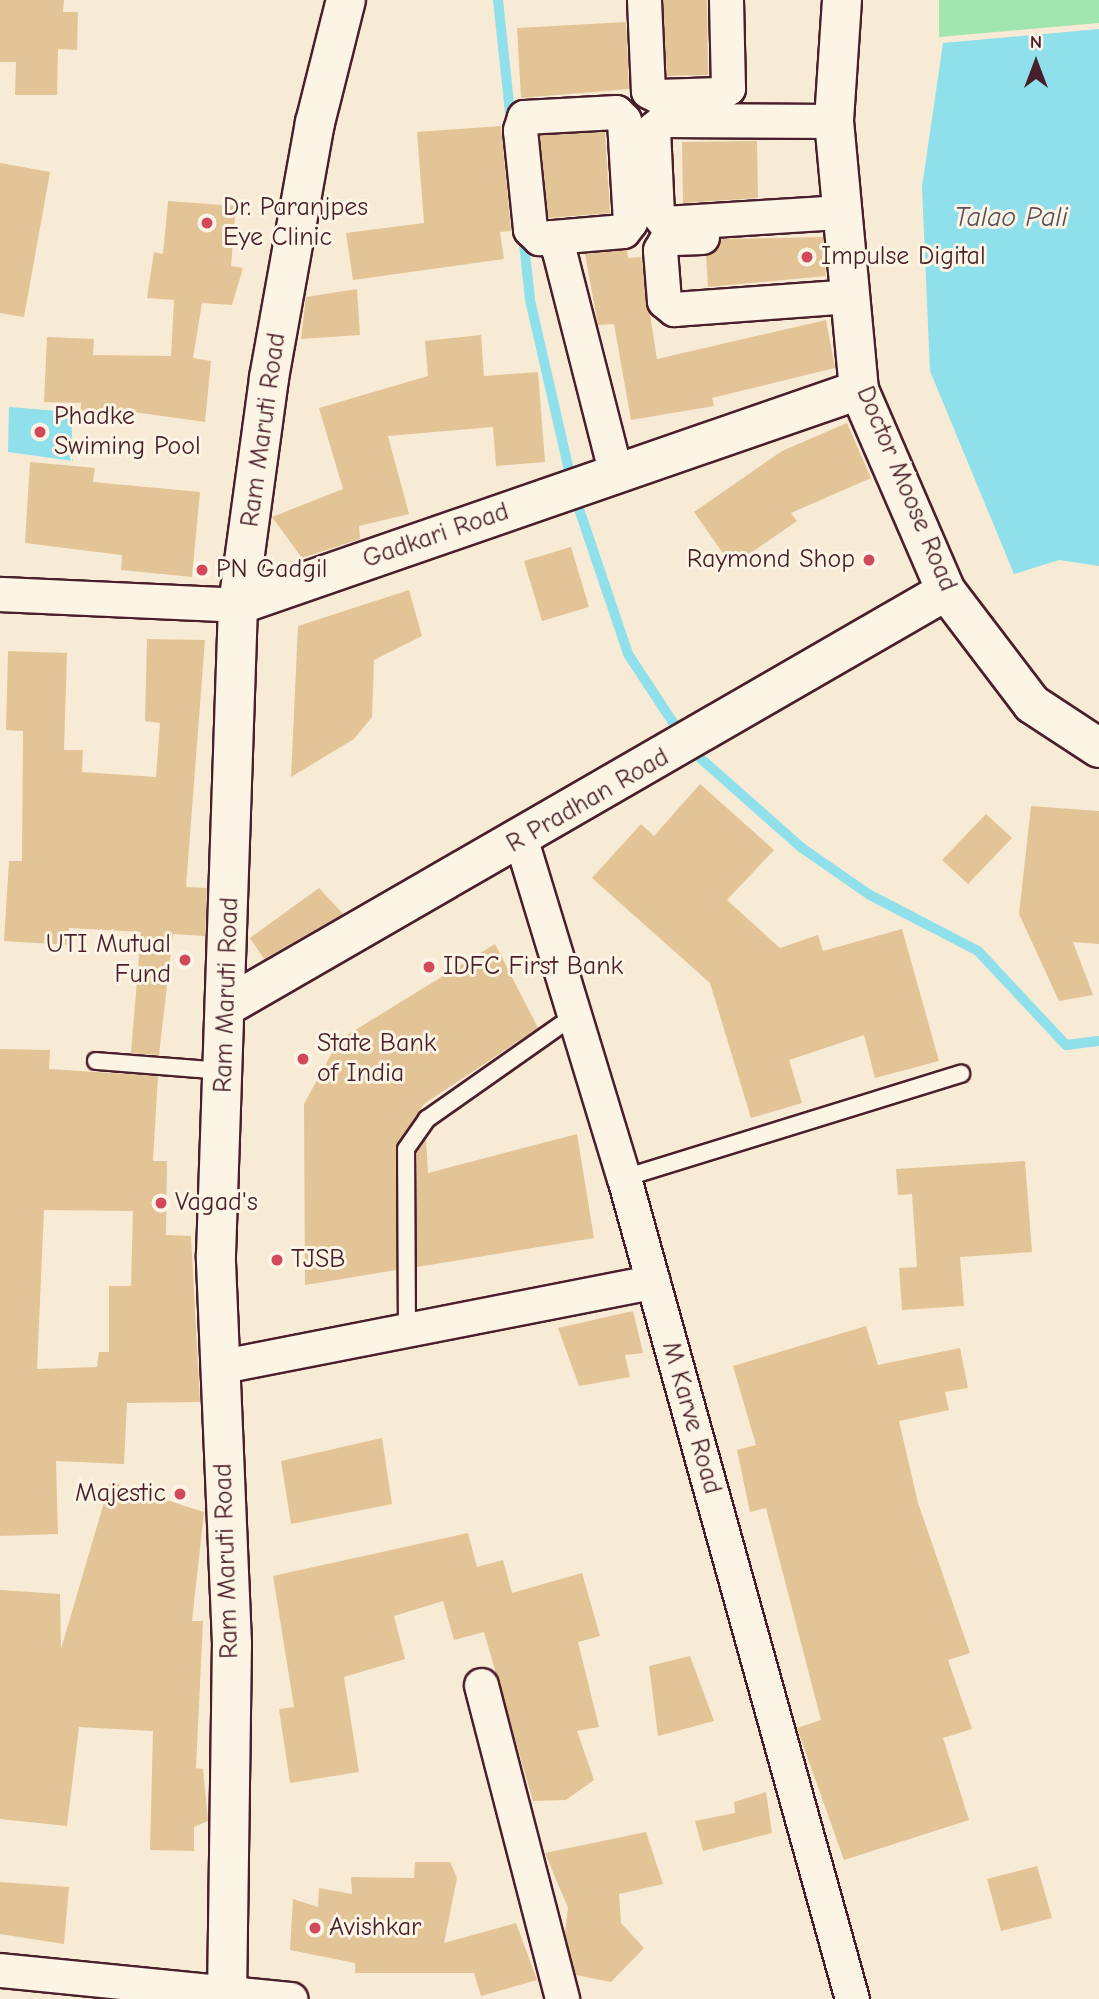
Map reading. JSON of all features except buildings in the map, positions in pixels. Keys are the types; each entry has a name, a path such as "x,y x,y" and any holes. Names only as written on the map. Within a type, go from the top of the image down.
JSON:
{"street":[{"name":"Ram Maruti Road","path":"227,1996 232,1644 218,1367 238,605 272,365 316,123 346,0"},
{"path":"643,0 648,91 658,96 719,94 728,88 726,0"},
{"name":"Doctor Moose Road","path":"842,0 834,121 859,390 946,591 1032,704 1099,748"},
{"path":"556,244 623,231 630,222 624,120 616,111 524,117 530,229 539,238 556,244 648,238"},
{"path":"834,121 664,120 653,129 657,213 665,223 843,221"},
{"path":"843,221 667,239 660,250 664,301 674,309 850,296"},
{"path":"556,244 616,474"},
{"name":"Gadkari Road","path":"0,594 238,605 859,390"},
{"name":"R Pradhan Road","path":"227,1006 521,840 946,591"},
{"name":"M Karve Road","path":"521,840 624,1178 852,1999"},
{"path":"218,1367 653,1283"},
{"path":"481,1685 562,1999"},
{"path":"0,1970 227,1996 291,1999"}],"lane":[{"path":"407,1330 405,1149 427,1119 562,1024"},
{"path":"96,1061 224,1071"},
{"path":"624,1178 961,1074"}],"green space":[{"path":"939,0 1099,0 1099,23 939,37"}],"water":[{"name":"Talao Pali","path":"1099,29 1099,566 1059,560 1014,574 930,371 922,187 943,43"},
{"name":"Phadke Swiming Pool","path":"9,407 71,412 73,461 8,452"}],"waterway":[{"path":"498,0 511,121"},
{"path":"523,234 530,300 569,470"},
{"path":"575,497 628,654 676,727"},
{"path":"699,757 802,848 870,895 978,951 1066,1045 1099,1041"}],"place":[{"name":"Dr. Paranjpes Eye Clinic","path":"207,223"},
{"name":"Impulse Digital","path":"807,257"},
{"name":"Phadke Swiming Pool","path":"40,432"},
{"name":"Raymond Shop","path":"869,560"},
{"name":"PN Gadgil","path":"202,570"},
{"name":"UTI Mutual Fund","path":"185,960"},
{"name":"IDFC First Bank","path":"429,967"},
{"name":"State Bank of India","path":"303,1059"},
{"name":"Vagad's","path":"161,1203"},
{"name":"TJSB","path":"277,1260"},
{"name":"Majestic","path":"180,1494"},
{"name":"Avishkar","path":"315,1928"}]}
